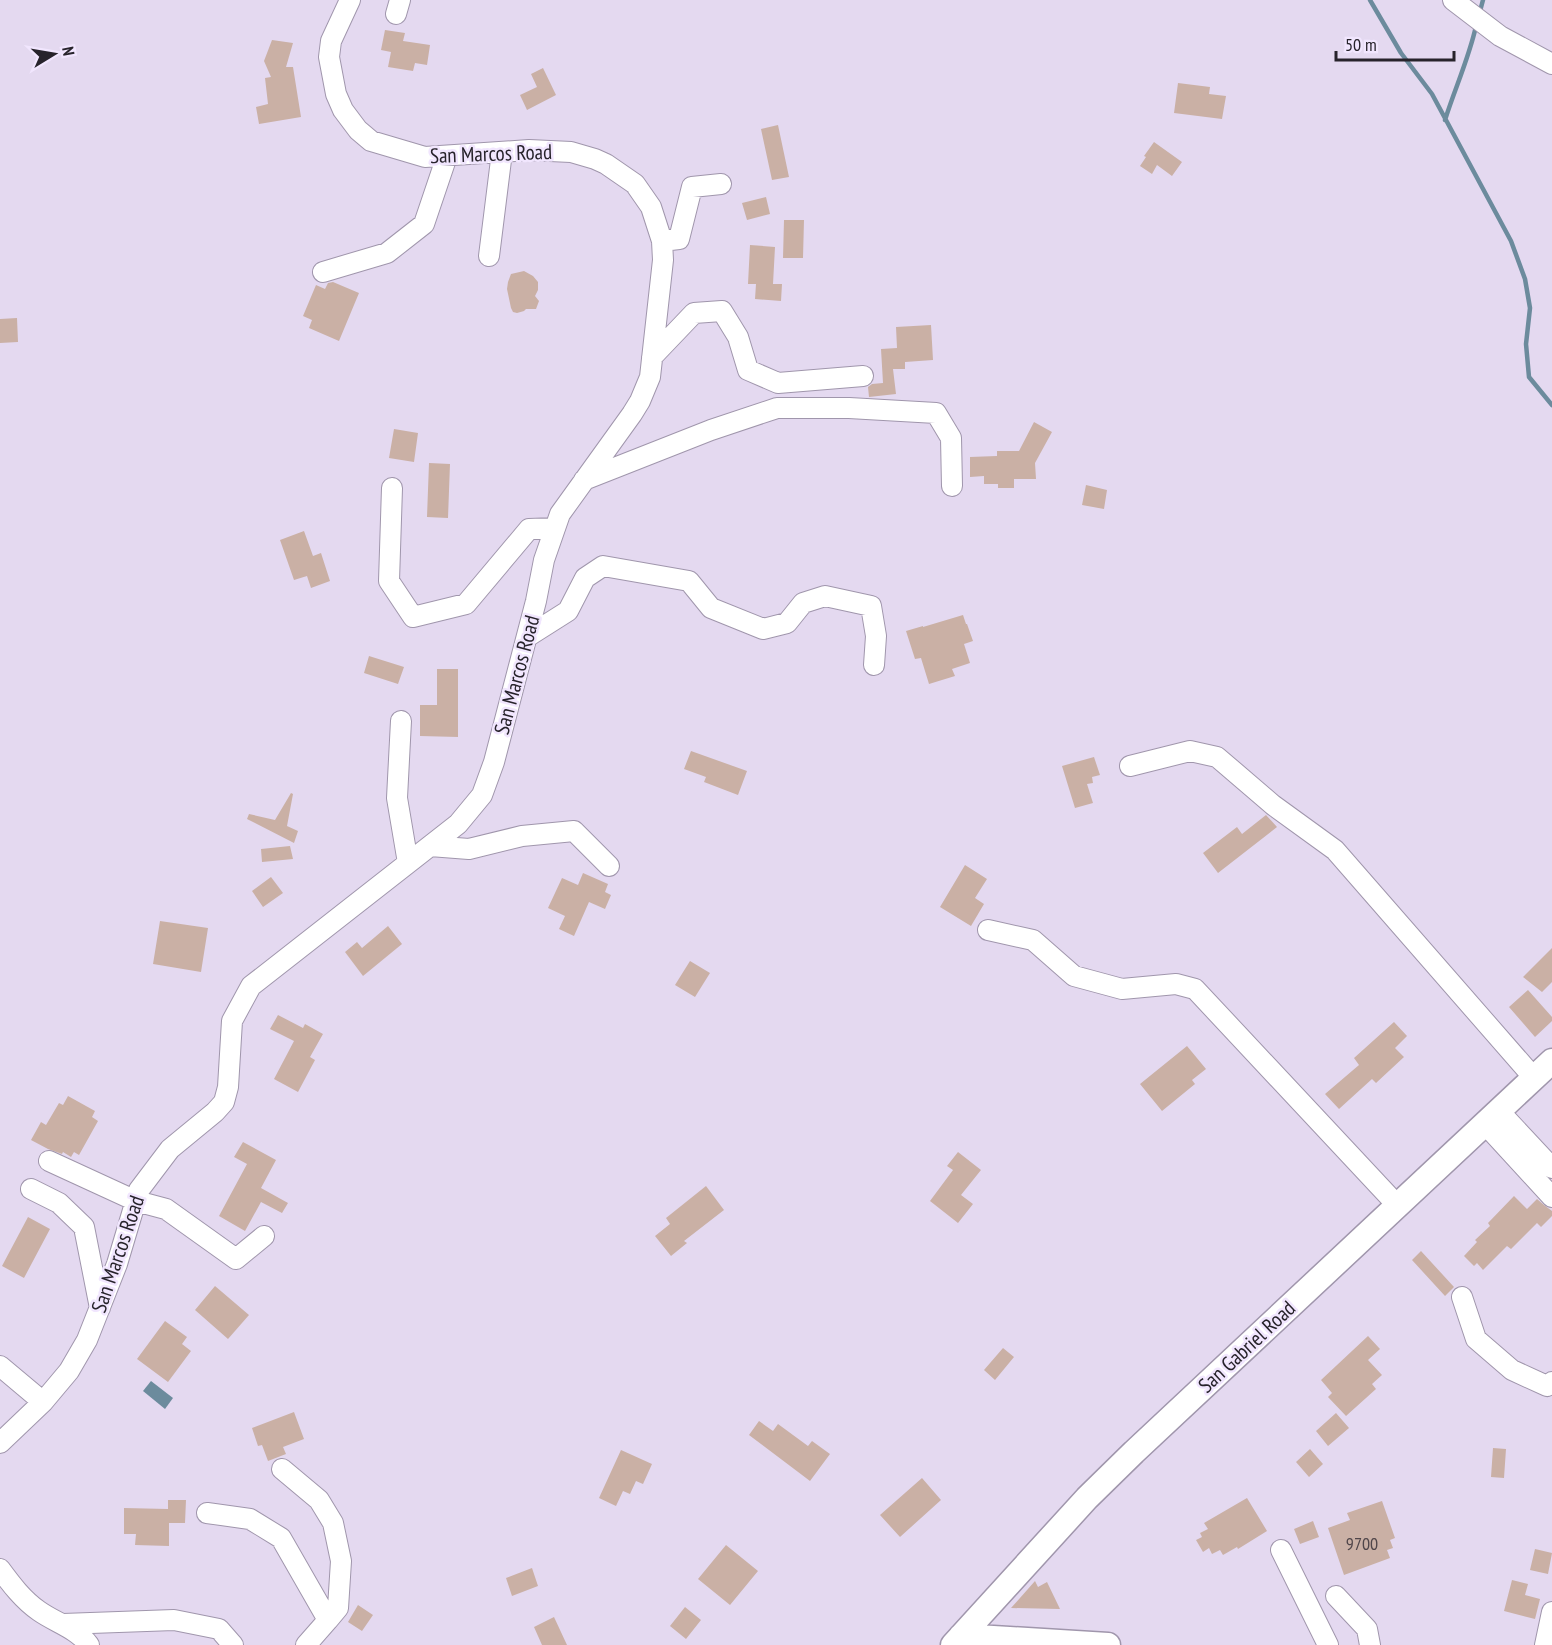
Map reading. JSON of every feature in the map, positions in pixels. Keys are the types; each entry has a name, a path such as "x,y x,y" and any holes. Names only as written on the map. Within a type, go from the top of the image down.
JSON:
{"street":[{"name":"San Marcos Road","path":"0,1443 43,1402 69,1371 87,1340 117,1264 139,1190 170,1149 224,1102 228,1088 232,1021 251,986 458,824 482,795 494,762 527,637 544,560 560,514 632,414 650,376 663,260 662,241 651,207 635,184 606,164 571,152 530,150 425,158 371,141 358,130 343,110 336,94 328,57 332,41 350,0"},
{"path":"1453,0 1500,36 1552,64"},
{"path":"489,256 502,152"},
{"path":"324,272 387,254 424,224 447,156"},
{"path":"662,241 679,239 692,187 721,184"},
{"path":"652,357 694,313 722,310 738,337 748,370 778,383 863,376"},
{"path":"584,480 711,430 777,408 849,408 936,413 951,438 952,486"},
{"path":"392,488 389,581 413,617 466,604 529,529 555,528"},
{"path":"527,637 568,611 585,578 603,566 689,581 711,608 763,629 787,623 803,603 825,596 871,606 876,636 874,664"},
{"path":"401,721 397,798 408,863"},
{"path":"1130,766 1190,751 1217,758 1273,805 1335,850 1534,1078"},
{"path":"430,846 469,849 522,836 574,831 609,866"},
{"path":"988,930 1033,940 1074,976 1122,989 1176,984 1195,989 1398,1206"},
{"name":"San Gabriel Road","path":"957,1641 1087,1498 1552,1061"},
{"path":"1492,1117 1552,1168"},
{"path":"1492,1117 1552,1197"},
{"path":"49,1161 136,1201 166,1209 236,1259 264,1236"},
{"path":"31,1190 59,1203 84,1227 100,1308"},
{"path":"1462,1297 1476,1339 1512,1370 1547,1386 1552,1382"},
{"path":"0,1366 43,1402"},
{"path":"282,1469 319,1500 333,1523 340,1561 338,1608 306,1645"},
{"path":"207,1514 250,1519 281,1538 328,1620"},
{"path":"1281,1550 1328,1645"},
{"path":"0,1569 12,1587 38,1611 83,1637 90,1645"},
{"path":"1336,1596 1367,1629 1370,1645"},
{"path":"1545,1645 1552,1612"},
{"path":"63,1624 174,1620 219,1629 233,1645"},
{"path":"957,1641 1108,1645"}],"water":[{"path":"151,1381 173,1398 165,1409 143,1391"}],"building":[{"path":"385,30 405,33 403,41 430,45 427,65 415,63 413,71 388,67 391,52 381,50"},
{"path":"272,40 293,43 286,67 293,67 301,117 259,124 256,107 268,104 265,78 271,77 264,61"},
{"path":"543,68 556,95 527,110 520,95 537,87 531,74"},
{"path":"1178,83 1210,87 1209,94 1226,96 1222,119 1174,113"},
{"path":"778,125 789,177 772,180 761,129"},
{"path":"1154,142 1182,162 1172,176 1157,165 1152,174 1140,166"},
{"path":"766,197 770,214 747,220 742,203"},
{"path":"784,220 804,220 803,258 783,258"},
{"path":"750,245 775,247 773,284 782,284 781,301 755,299 756,284 748,284"},
{"path":"524,271 538,282 535,296 539,301 536,309 526,309 517,313 511,308 508,282 511,274"},
{"path":"333,282 359,293 339,341 309,328 312,320 303,316 316,285 325,289 328,283"},
{"path":"17,318 18,342 0,343 0,319"},
{"path":"931,325 933,360 905,362 905,369 893,369 896,394 869,397 868,387 872,384 883,383 881,349 897,348 896,327"},
{"path":"1034,422 1052,432 1035,463 1036,479 1014,479 1014,488 998,488 998,484 984,484 984,476 970,477 970,457 997,456 997,451 1019,451"},
{"path":"394,429 418,433 414,462 389,458"},
{"path":"429,463 450,464 448,518 427,517"},
{"path":"1086,485 1107,490 1104,509 1082,505"},
{"path":"304,531 313,556 321,553 330,581 311,588 307,576 294,580 280,540"},
{"path":"963,615 973,641 964,644 970,663 952,669 955,676 929,684 921,658 915,659 906,631"},
{"path":"369,656 404,667 398,684 364,673"},
{"path":"437,669 458,669 458,737 420,736 420,705 437,705"},
{"path":"691,751 747,771 738,795 704,782 706,777 684,769"},
{"path":"1094,757 1100,775 1092,777 1093,783 1087,784 1093,803 1075,808 1062,766"},
{"path":"291,793 293,794 287,826 298,831 294,843 247,819 249,814 275,820"},
{"path":"1266,815 1277,827 1218,873 1203,853 1237,827 1242,834"},
{"path":"290,846 293,859 262,862 261,849"},
{"path":"965,865 987,879 975,898 984,904 971,926 940,907"},
{"path":"583,873 608,884 605,892 611,895 605,909 589,902 574,936 559,929 565,916 548,908 562,878 578,885"},
{"path":"271,877 283,893 263,907 252,891"},
{"path":"160,921 208,928 201,972 153,964"},
{"path":"388,926 402,944 363,976 345,952 357,942 362,948"},
{"path":"1552,948 1552,982 1542,992 1523,977"},
{"path":"690,961 710,973 695,997 675,985"},
{"path":"1528,990 1552,1017 1552,1021 1535,1037 1509,1007"},
{"path":"278,1015 303,1028 305,1024 323,1034 310,1057 315,1060 298,1092 274,1079 294,1041 270,1029"},
{"path":"1394,1022 1407,1036 1395,1048 1404,1057 1376,1083 1372,1079 1339,1109 1325,1094 1359,1065 1354,1058"},
{"path":"1187,1046 1206,1069 1192,1080 1195,1084 1162,1111 1140,1084"},
{"path":"68,1096 95,1111 92,1117 98,1121 79,1155 74,1152 71,1157 31,1140 41,1122 46,1125 59,1103 63,1105"},
{"path":"243,1142 276,1160 261,1188 288,1203 282,1213 261,1202 245,1231 219,1216 247,1164 234,1157"},
{"path":"958,1152 981,1170 961,1195 973,1204 958,1223 930,1201 953,1170 947,1166"},
{"path":"706,1186 724,1210 684,1241 687,1243 671,1256 655,1236 670,1224 666,1218"},
{"path":"1514,1196 1527,1209 1537,1199 1552,1211 1552,1216 1541,1227 1537,1223 1511,1249 1507,1246 1483,1270 1477,1263 1474,1266 1464,1256 1477,1242 1475,1240 1490,1226 1488,1223"},
{"path":"28,1217 50,1229 24,1278 2,1266"},
{"path":"1421,1251 1454,1287 1445,1296 1412,1260"},
{"path":"215,1286 249,1315 228,1339 195,1310"},
{"path":"165,1321 187,1337 182,1344 191,1351 168,1382 137,1359"},
{"path":"1368,1336 1380,1349 1368,1360 1382,1375 1372,1384 1376,1389 1346,1416 1328,1397 1332,1393 1321,1380"},
{"path":"1003,1348 1014,1357 995,1380 984,1370"},
{"path":"294,1412 304,1439 283,1447 286,1454 268,1461 262,1445 258,1446 252,1428"},
{"path":"1336,1413 1349,1428 1328,1446 1316,1431"},
{"path":"759,1421 773,1431 778,1424 808,1446 812,1441 830,1454 810,1481 749,1435"},
{"path":"1493,1448 1506,1449 1504,1478 1491,1477"},
{"path":"1310,1449 1323,1464 1309,1477 1296,1462"},
{"path":"621,1450 652,1464 643,1484 636,1481 630,1494 623,1491 616,1506 599,1498"},
{"path":"922,1478 941,1500 900,1537 880,1515"},
{"path":"1247,1498 1267,1531 1238,1549 1237,1547 1223,1555 1220,1550 1212,1554 1209,1548 1203,1552 1196,1540 1202,1537 1200,1533 1208,1529 1204,1523"},
{"path":"168,1500 186,1500 185,1523 169,1523 169,1546 135,1545 136,1534 124,1534 124,1508 168,1509"},
{"path":"1382,1501 1395,1538 1390,1540 1393,1548 1387,1550 1390,1558 1344,1575 1328,1528 1350,1520 1347,1513"},
{"path":"1313,1521 1319,1537 1300,1544 1294,1529"},
{"path":"726,1545 758,1571 730,1605 698,1579"},
{"path":"1535,1549 1552,1553 1548,1574 1530,1570"},
{"path":"532,1568 538,1586 512,1596 506,1578"},
{"path":"1512,1580 1528,1584 1525,1595 1540,1599 1535,1619 1504,1611"},
{"path":"1035,1581 1038,1587 1047,1582 1060,1609 1011,1608"},
{"path":"358,1605 373,1615 362,1631 348,1622"},
{"path":"685,1607 701,1620 686,1639 670,1626"},
{"path":"554,1617 567,1645 542,1645 534,1627"}],"waterway":[{"path":"1370,0 1401,53 1432,94 1511,241 1525,279 1530,308 1526,344 1529,377 1552,405"},
{"path":"1479,15 1483,0"},
{"path":"1445,120 1470,50 1476,26"}]}
